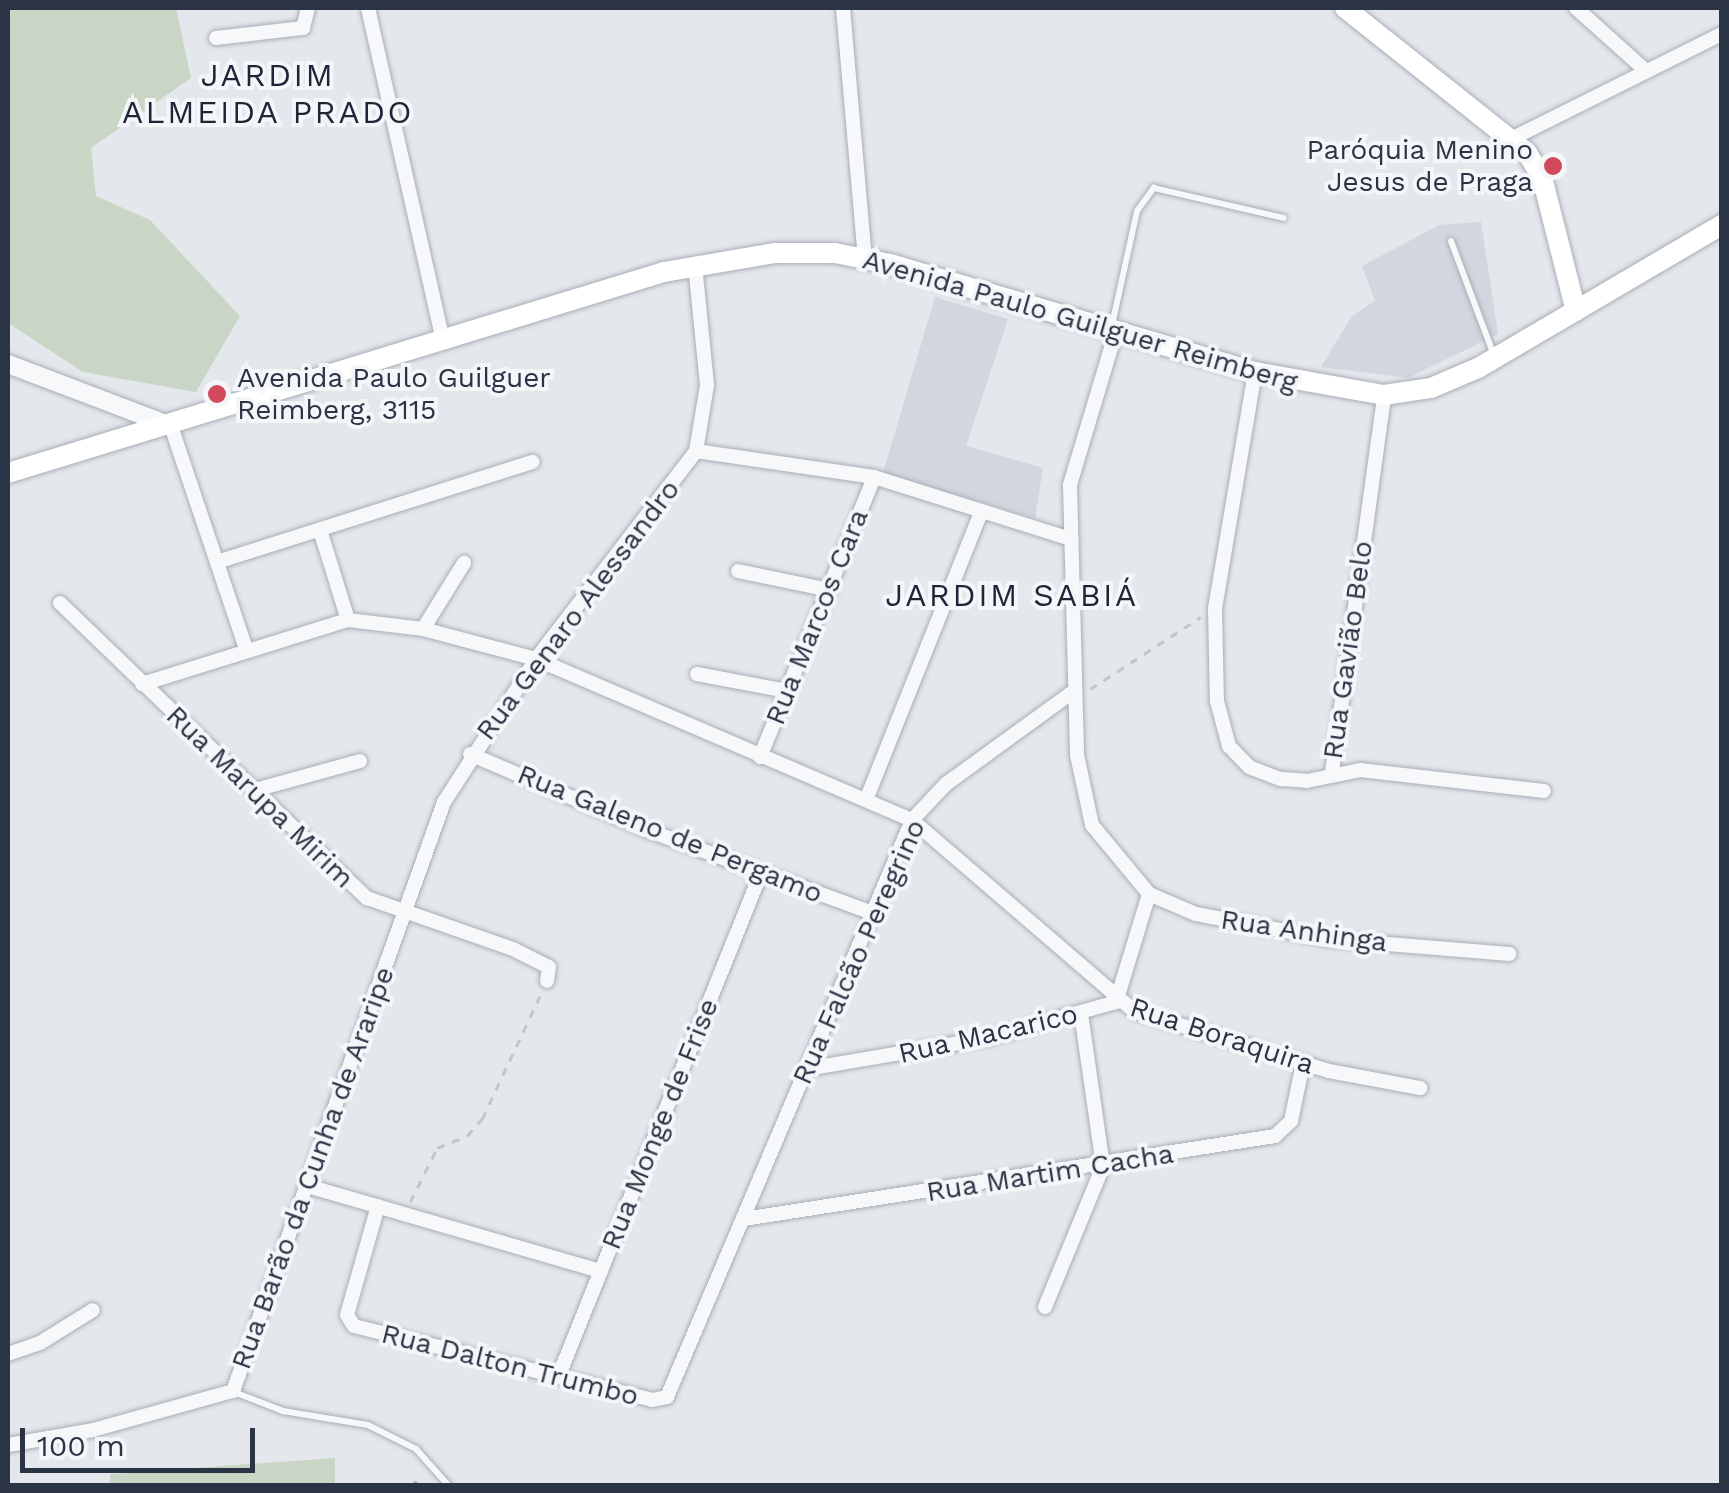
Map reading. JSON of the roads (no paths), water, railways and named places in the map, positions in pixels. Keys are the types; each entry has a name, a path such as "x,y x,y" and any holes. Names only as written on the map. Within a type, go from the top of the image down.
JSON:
{"main road":[{"path":"1358,12 1513,138 1542,177 1576,311"},
{"name":"Avenida Paulo Guilguer Reimberg","path":"8,474 695,264 775,253 865,259 1114,327 1255,372 1384,395 1430,388 1494,359 1722,225"}],"street":[{"path":"216,38 302,28 308,8"},
{"path":"368,8 443,340"},
{"path":"844,8 865,259"},
{"path":"1576,8 1645,70"},
{"path":"1513,138 1722,34"},
{"name":"Rua Genaro Alessandro","path":"392,945 423,851 470,754 536,660 696,450 707,385 695,264"},
{"path":"1114,327 1076,448 1071,540 1074,691 1082,796 1092,825 1149,894"},
{"path":"8,364 171,426 220,561 246,649"},
{"name":"Rua Gavião Belo","path":"1255,372 1215,609 1219,714 1229,746 1249,767 1294,780 1332,772 1384,395"},
{"path":"696,450 874,477 1071,540"},
{"path":"220,561 533,462"},
{"name":"Rua Marcos Cara","path":"760,757 874,477"},
{"path":"866,800 981,512"},
{"path":"142,684 348,620 320,530"},
{"path":"423,628 464,562"},
{"path":"738,571 830,590"},
{"name":"Rua Marupa Mirim","path":"60,603 366,898 484,936 543,963 547,981"},
{"name":"Rua Boraquira","path":"348,620 423,628 536,660 912,820 1116,1002 1153,1019 1303,1063 1420,1088"},
{"path":"697,674 787,690"},
{"name":"Rua Falcão Peregrino","path":"670,1393 912,820 946,784 1074,691"},
{"name":"Rua Galeno de Pergamo","path":"470,754 762,873 870,912"},
{"path":"255,790 360,761"},
{"path":"1332,772 1386,771 1544,791"},
{"name":"Rua Monge de Frise","path":"559,1376 762,873"},
{"name":"Rua Anhinga","path":"1149,894 1243,927 1509,954"},
{"name":"Rua Macarico","path":"807,1069 1081,1014 1116,1002 1149,894"},
{"name":"Rua Barão da Cunha de Araripe","path":"233,1391 311,1187 392,945"},
{"path":"1044,1307 1102,1166 1081,1014"},
{"name":"Rua Martim Cacha","path":"744,1220 1102,1166 1282,1132 1291,1122 1303,1063"},
{"path":"311,1187 601,1270"},
{"name":"Rua Dalton Trumbo","path":"378,1206 349,1322 460,1356 652,1400 670,1393"},
{"path":"8,1354 40,1344 93,1310"},
{"path":"8,1445 93,1430 233,1391"}],"lane":[{"path":"1114,327 1136,211 1154,188 1284,218"},
{"path":"1451,240 1494,359"},
{"path":"233,1391 283,1411 368,1425 416,1449 449,1486"}],"place":[{"name":"Paróquia Menino Jesus de Praga","path":"1553,166"},
{"name":"Avenida Paulo Guilguer Reimberg, 3115","path":"217,394"}],"district":[{"name":"JARDIM ALMEIDA PRADO","path":"268,94"},
{"name":"JARDIM SABIÁ","path":"1012,595"}]}
